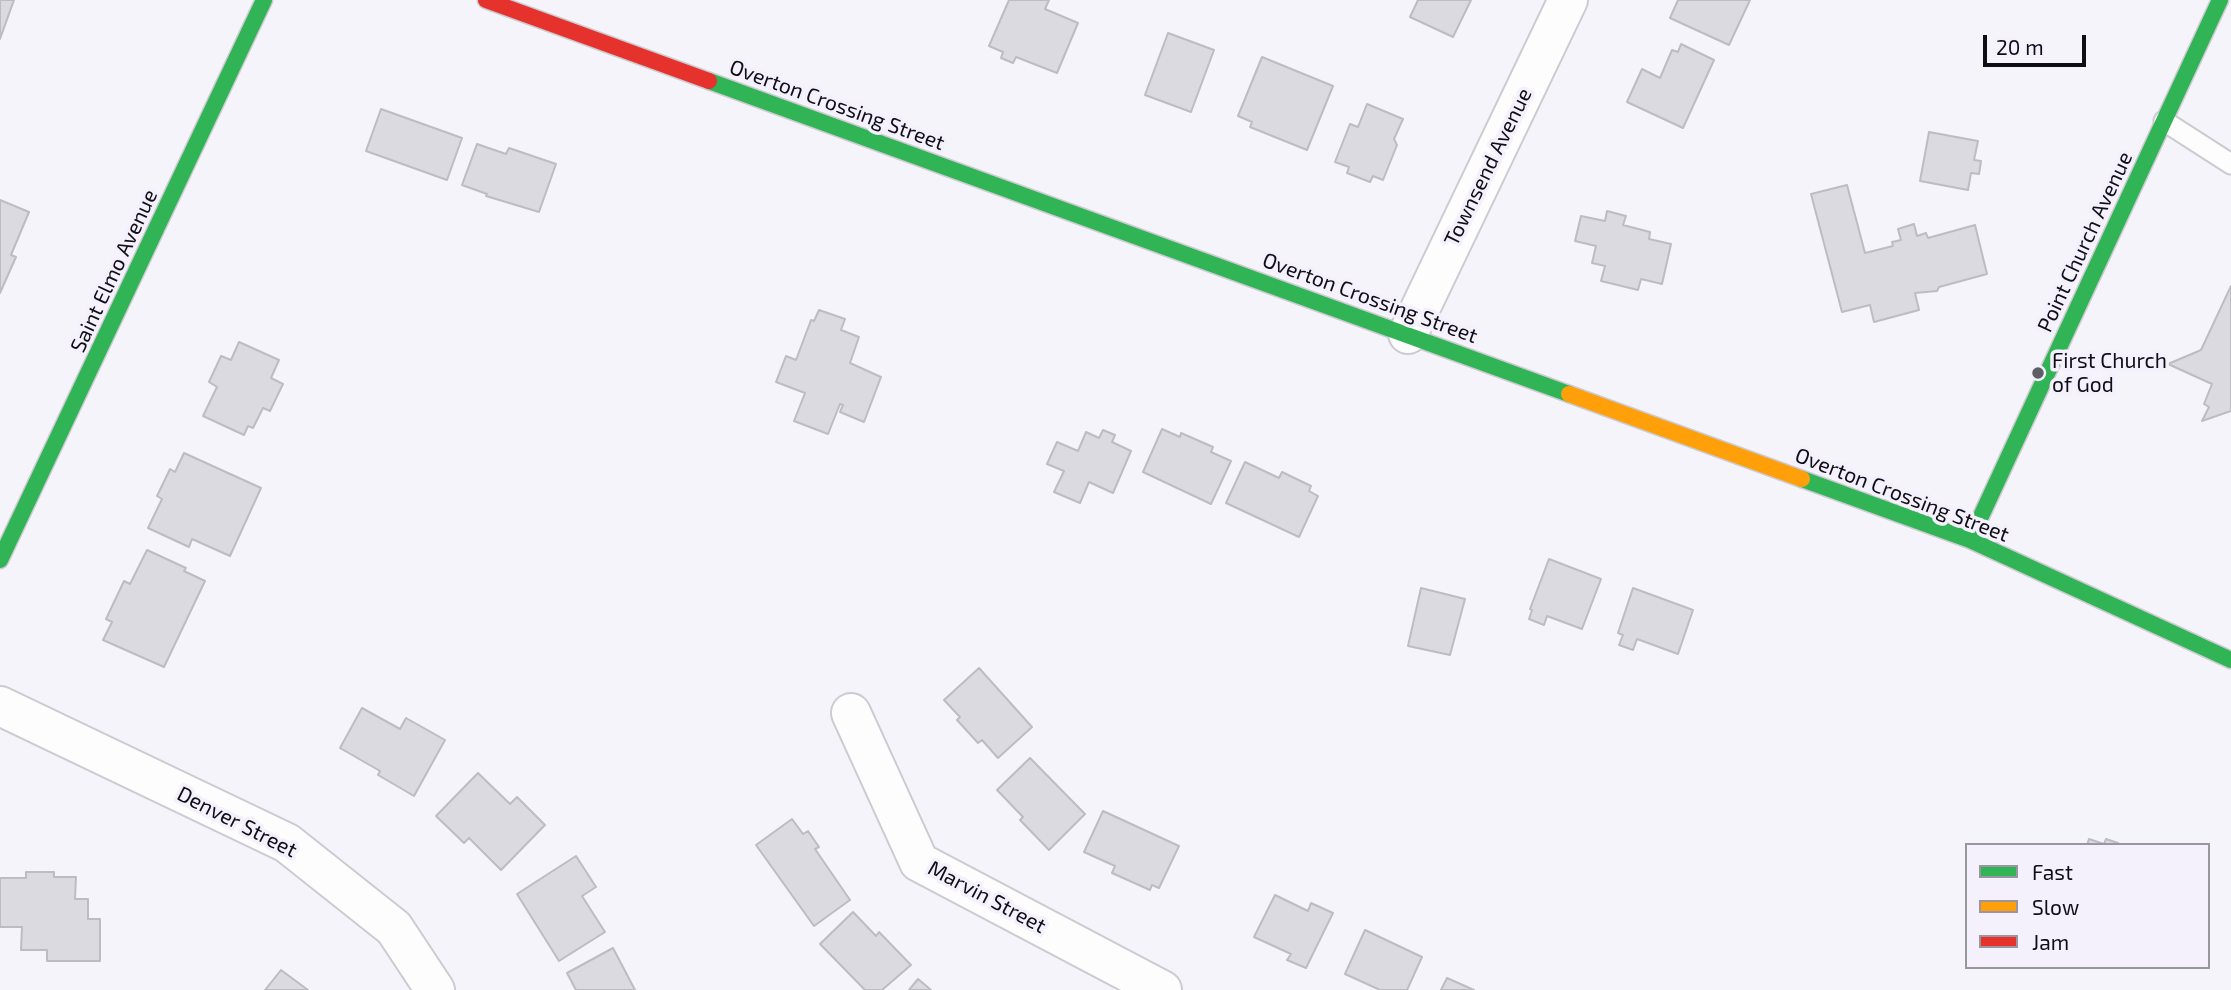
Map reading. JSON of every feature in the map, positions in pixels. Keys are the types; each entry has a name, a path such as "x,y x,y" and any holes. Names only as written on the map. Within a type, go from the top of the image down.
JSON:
{"street":[{"name":"Saint Elmo Avenue","path":"0,560 264,0"},
{"name":"Overton Crossing Street","path":"486,0 1970,540 2231,660"},
{"name":"Townsend Avenue","path":"1408,334 1568,0"},
{"name":"Point Church Avenue","path":"1970,540 2220,0"},
{"name":"Denver Street","path":"0,706 287,843 394,928 435,990"},
{"name":"Marvin Street","path":"851,713 919,862 1162,990"}],"lane":[{"path":"2164,121 2231,164"}],"building":[{"path":"0,0 14,0 0,39"},
{"path":"1009,0 1049,0 1045,9 1078,23 1057,73 1016,57 1013,63 1001,58 1003,52 989,46"},
{"path":"1418,0 1471,0 1453,37 1410,17"},
{"path":"1678,0 1750,0 1729,45 1670,18"},
{"path":"1168,33 1214,50 1191,112 1145,95"},
{"path":"1681,44 1714,60 1683,128 1627,102 1642,69 1660,78 1672,50 1678,52"},
{"path":"1262,57 1333,86 1307,150 1250,127 1252,122 1238,116"},
{"path":"1367,104 1403,119 1394,139 1397,145 1383,180 1373,176 1370,182 1347,173 1349,167 1335,162 1350,124 1358,127"},
{"path":"381,109 462,138 447,180 366,151"},
{"path":"1929,132 1978,141 1974,160 1981,161 1979,174 1971,173 1968,190 1920,181"},
{"path":"477,144 506,154 509,148 556,164 539,212 486,196 487,194 462,185"},
{"path":"1847,185 1865,253 1893,246 1892,242 1901,240 1898,229 1914,224 1917,236 1926,233 1928,238 1975,225 1987,274 1939,287 1937,291 1915,293 1919,310 1874,322 1870,305 1842,312 1811,194"},
{"path":"0,200 29,212 11,255 16,257 0,293"},
{"path":"1607,211 1626,216 1623,225 1650,232 1649,239 1671,244 1662,284 1641,279 1638,290 1601,281 1605,266 1592,263 1596,246 1575,241 1581,216 1605,221"},
{"path":"2231,286 2231,411 2202,421 2209,407 2204,404 2212,384 2168,364 2201,350"},
{"path":"819,310 845,319 841,330 859,337 850,363 881,377 864,422 840,412 843,405 840,404 828,434 794,421 805,393 776,382 786,356 796,360 811,320 814,321"},
{"path":"239,342 279,360 271,378 283,384 270,411 263,408 253,428 248,426 244,435 203,416 217,387 209,382 221,356 231,360"},
{"path":"1162,429 1180,437 1181,433 1213,447 1211,452 1231,461 1211,504 1143,472"},
{"path":"1103,430 1115,435 1112,442 1131,451 1113,493 1089,482 1080,503 1054,492 1064,471 1047,464 1057,442 1078,451 1086,432 1099,438"},
{"path":"184,453 261,488 230,556 192,539 189,547 148,528 162,499 157,496 170,469 175,472"},
{"path":"1245,462 1279,478 1282,472 1311,486 1309,491 1318,496 1299,537 1226,503"},
{"path":"147,550 186,568 184,571 205,581 164,667 103,640 112,622 106,619 124,581 130,584"},
{"path":"1549,559 1601,579 1582,629 1547,616 1544,625 1529,619 1530,609"},
{"path":"1421,588 1465,599 1450,655 1408,646"},
{"path":"1633,588 1693,610 1678,654 1637,639 1633,650 1619,645 1623,635 1618,633"},
{"path":"979,668 1032,727 998,758 982,740 978,743 957,720 960,717 944,700"},
{"path":"362,708 400,729 406,718 445,740 414,796 378,775 380,771 340,748"},
{"path":"1030,758 1085,814 1049,850 1020,820 1023,817 997,790"},
{"path":"478,773 510,804 517,797 545,825 501,870 469,838 464,843 436,816"},
{"path":"1103,811 1179,846 1159,888 1152,885 1150,890 1112,873 1115,866 1084,852"},
{"path":"792,819 803,834 808,831 819,847 815,849 850,900 814,926 756,845"},
{"path":"576,856 596,887 582,896 605,932 559,961 517,894"},
{"path":"26,872 54,872 54,877 76,877 75,899 88,899 88,919 100,919 100,961 47,961 47,950 21,950 22,927 0,927 0,878 26,878"},
{"path":"1275,895 1308,911 1311,903 1333,913 1306,968 1287,960 1291,954 1254,937"},
{"path":"853,912 876,936 879,932 911,965 882,990 865,990 820,944"},
{"path":"1365,930 1422,957 1407,990 1380,990 1345,974"},
{"path":"613,948 635,990 576,990 567,973"},
{"path":"281,970 308,990 265,990"},
{"path":"1447,978 1474,990 1441,990"},
{"path":"918,979 931,990 909,990"}],"traffic: fast":[{"path":"0,560 264,0"},
{"path":"1970,540 2220,0"},
{"path":"709,81 1569,394"},
{"path":"1802,479 1970,540 2231,660"}],"traffic: slow":[{"path":"1569,394 1802,479"}],"traffic: jam":[{"path":"486,0 709,81"}],"place":[{"name":"First Church of God","path":"2038,373"}]}
